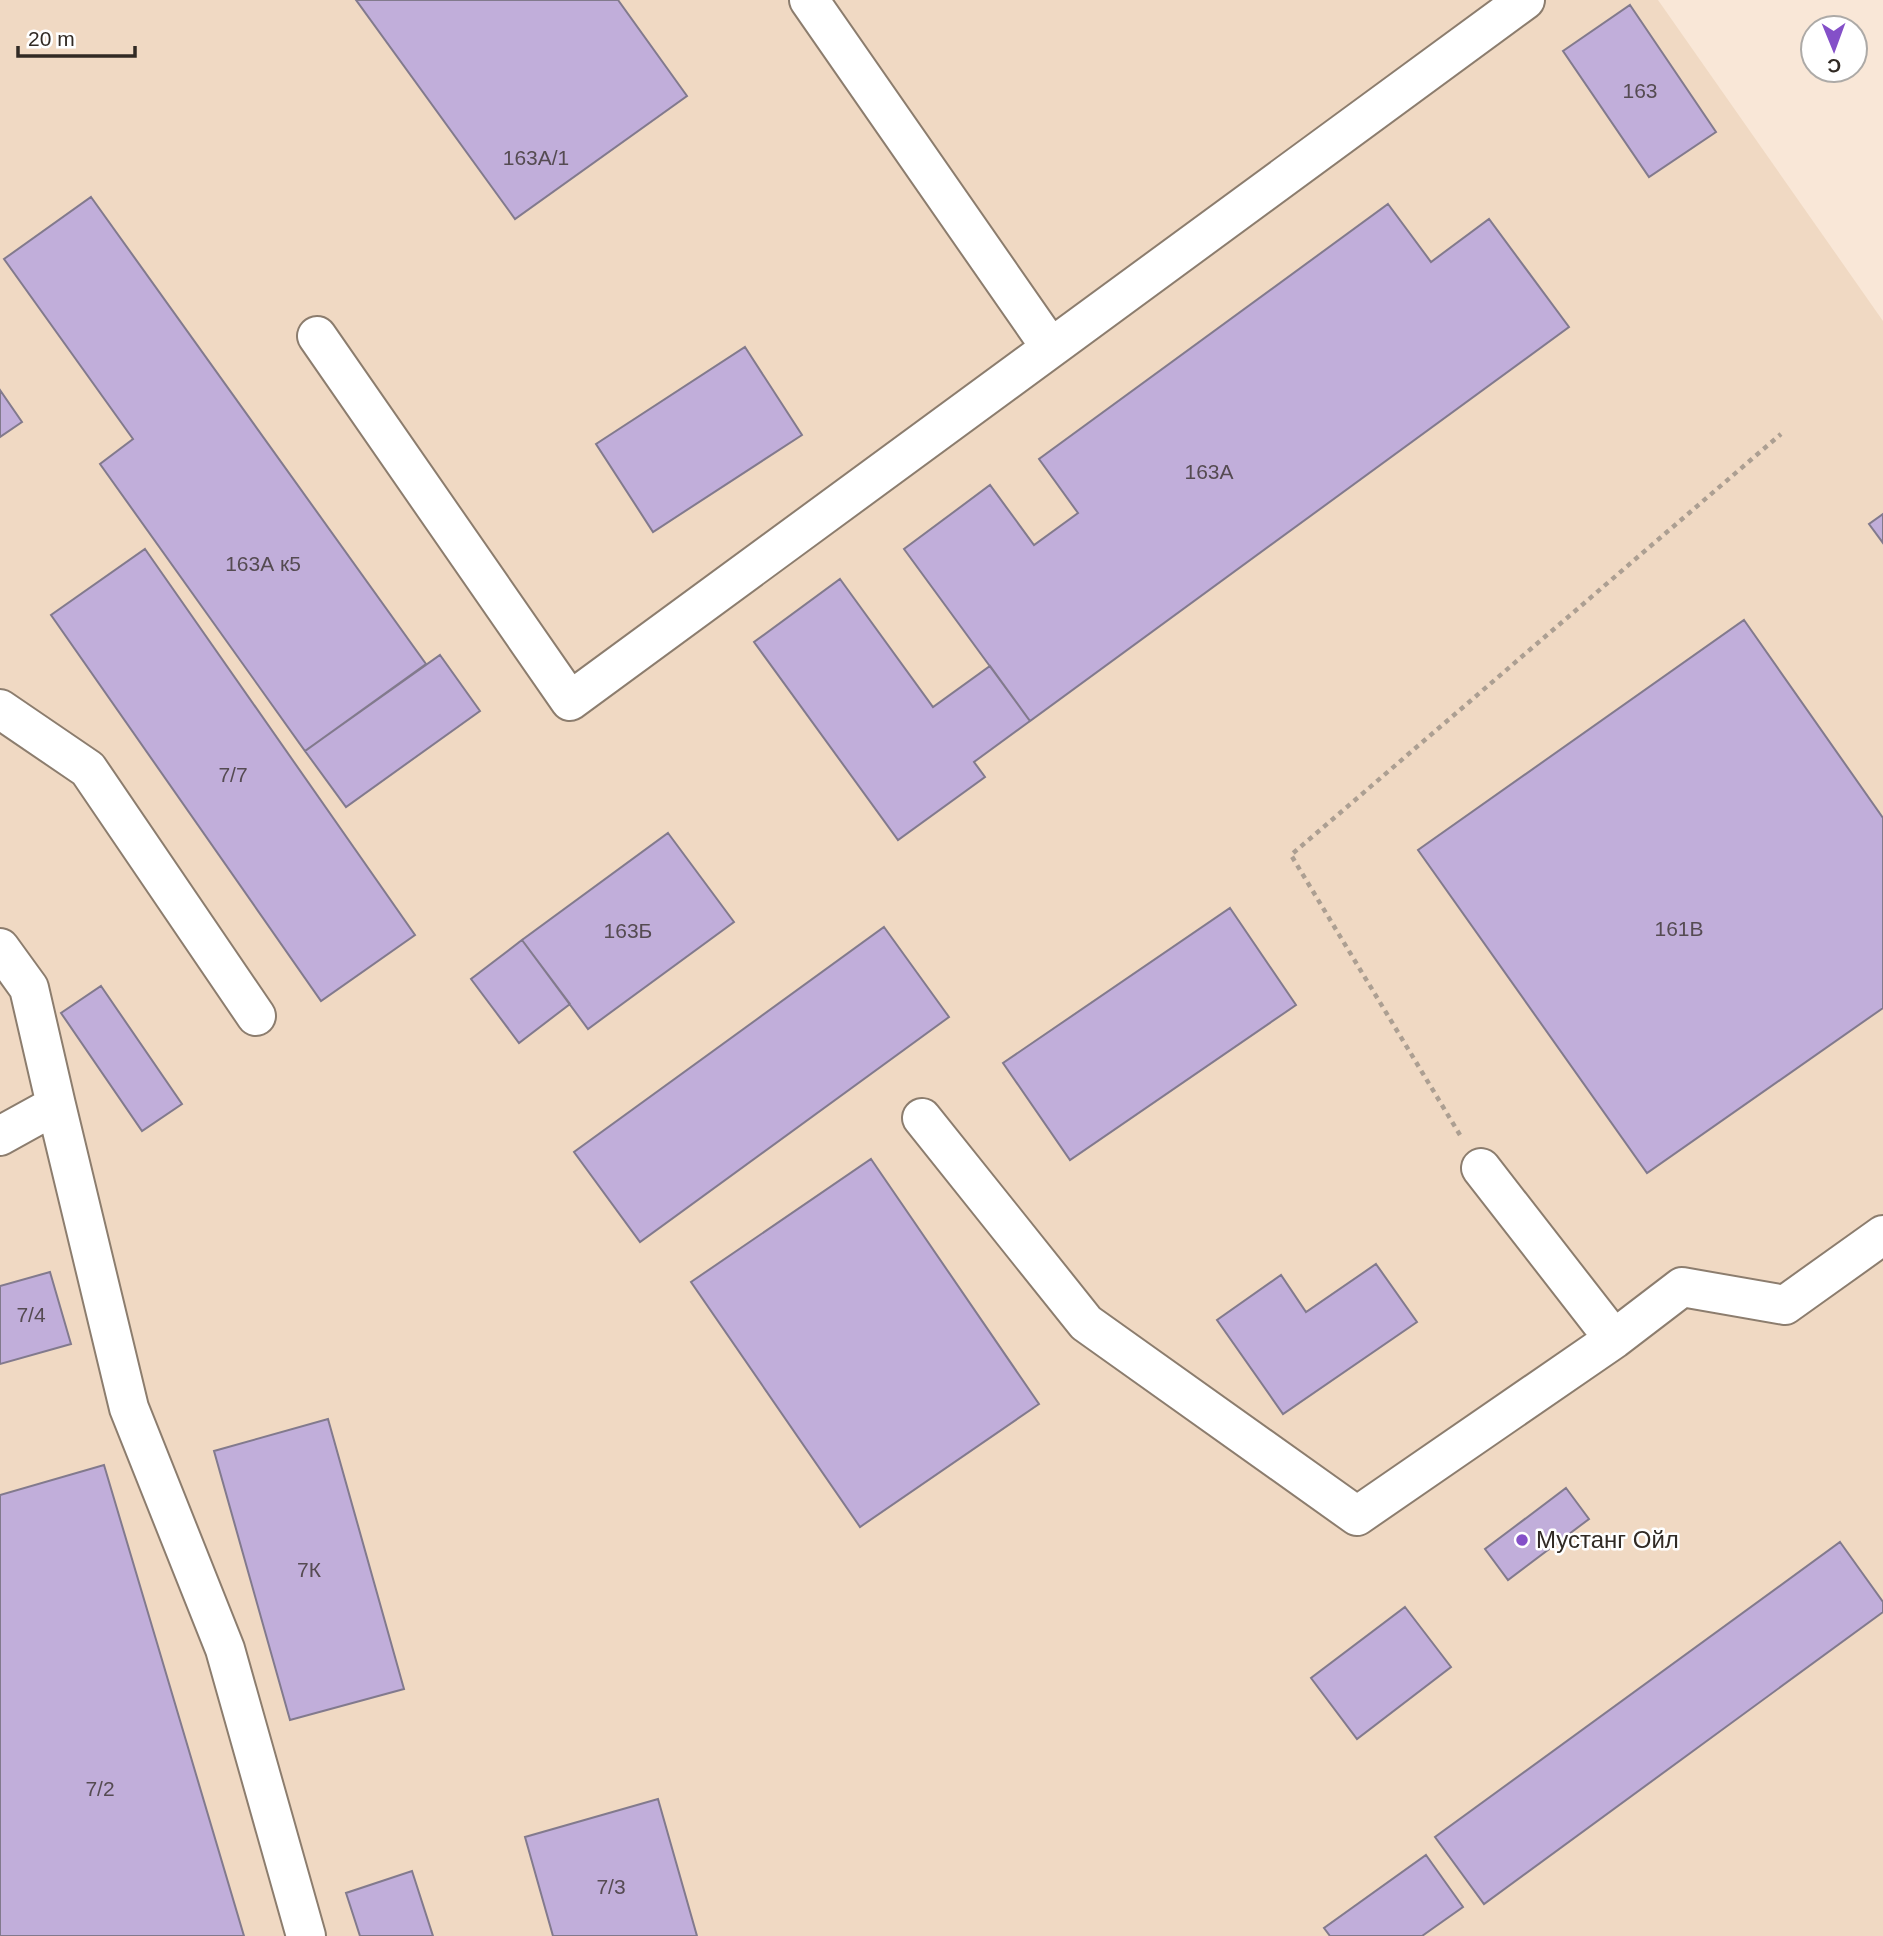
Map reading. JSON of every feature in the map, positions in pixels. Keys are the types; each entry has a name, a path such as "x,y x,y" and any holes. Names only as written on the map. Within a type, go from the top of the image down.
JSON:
{"lane":[{"path":"810,0 1051,348"},
{"path":"317,336 570,701 1525,0"},
{"path":"0,709 88,769 256,1016"},
{"path":"0,948 29,988 129,1408 225,1649 306,1936"},
{"path":"0,1136 56,1105"},
{"path":"922,1118 1086,1323 1357,1516 1614,1339 1682,1287 1785,1305 1883,1235"},
{"path":"1480,1168 1614,1339"}],"path":[{"path":"1480,1168 1291,855 1781,433"}],"shaded area":[{"path":"0,0 1658,0 1883,321 1883,1936 0,1936"}],"building":[{"path":"356,0 618,0 687,96 515,219"},
{"path":"1630,5 1716,132 1649,177 1563,51"},
{"path":"91,197 426,664 305,751 100,464 133,439 4,259"},
{"path":"1388,204 1431,262 1489,219 1569,327 1030,721 904,549 990,485 1034,545 1078,513 1039,459"},
{"path":"745,347 802,435 653,532 596,444"},
{"path":"0,390 22,422 0,437"},
{"path":"1883,514 1883,543 1869,524"},
{"path":"145,549 415,935 321,1001 51,615"},
{"path":"840,579 933,707 990,666 1030,721 974,762 985,777 898,840 754,642"},
{"path":"1744,620 1883,818 1883,1008 1647,1173 1418,850"},
{"path":"440,655 480,711 346,807 305,751"},
{"path":"668,833 734,922 588,1029 522,940"},
{"path":"1230,908 1296,1005 1070,1160 1003,1063"},
{"path":"884,927 949,1017 640,1242 574,1152"},
{"path":"522,940 570,1004 519,1043 471,979"},
{"path":"101,986 182,1104 142,1131 61,1013"},
{"path":"871,1159 1039,1404 860,1527 691,1282"},
{"path":"1376,1264 1417,1322 1283,1414 1217,1320 1281,1275 1306,1312"},
{"path":"50,1272 71,1344 0,1364 0,1286"},
{"path":"328,1419 404,1689 290,1720 214,1451"},
{"path":"104,1465 244,1936 0,1936 0,1495"},
{"path":"1566,1488 1589,1519 1508,1580 1485,1549"},
{"path":"1840,1542 1883,1602 1883,1612 1484,1904 1435,1837"},
{"path":"1405,1607 1451,1667 1357,1739 1311,1678"},
{"path":"658,1799 697,1936 553,1936 525,1837"},
{"path":"1426,1855 1463,1907 1422,1936 1330,1936 1324,1928"},
{"path":"412,1871 433,1936 360,1936 346,1893"}],"place":[{"name":"Мустанг Ойл","path":"1522,1540"}]}
